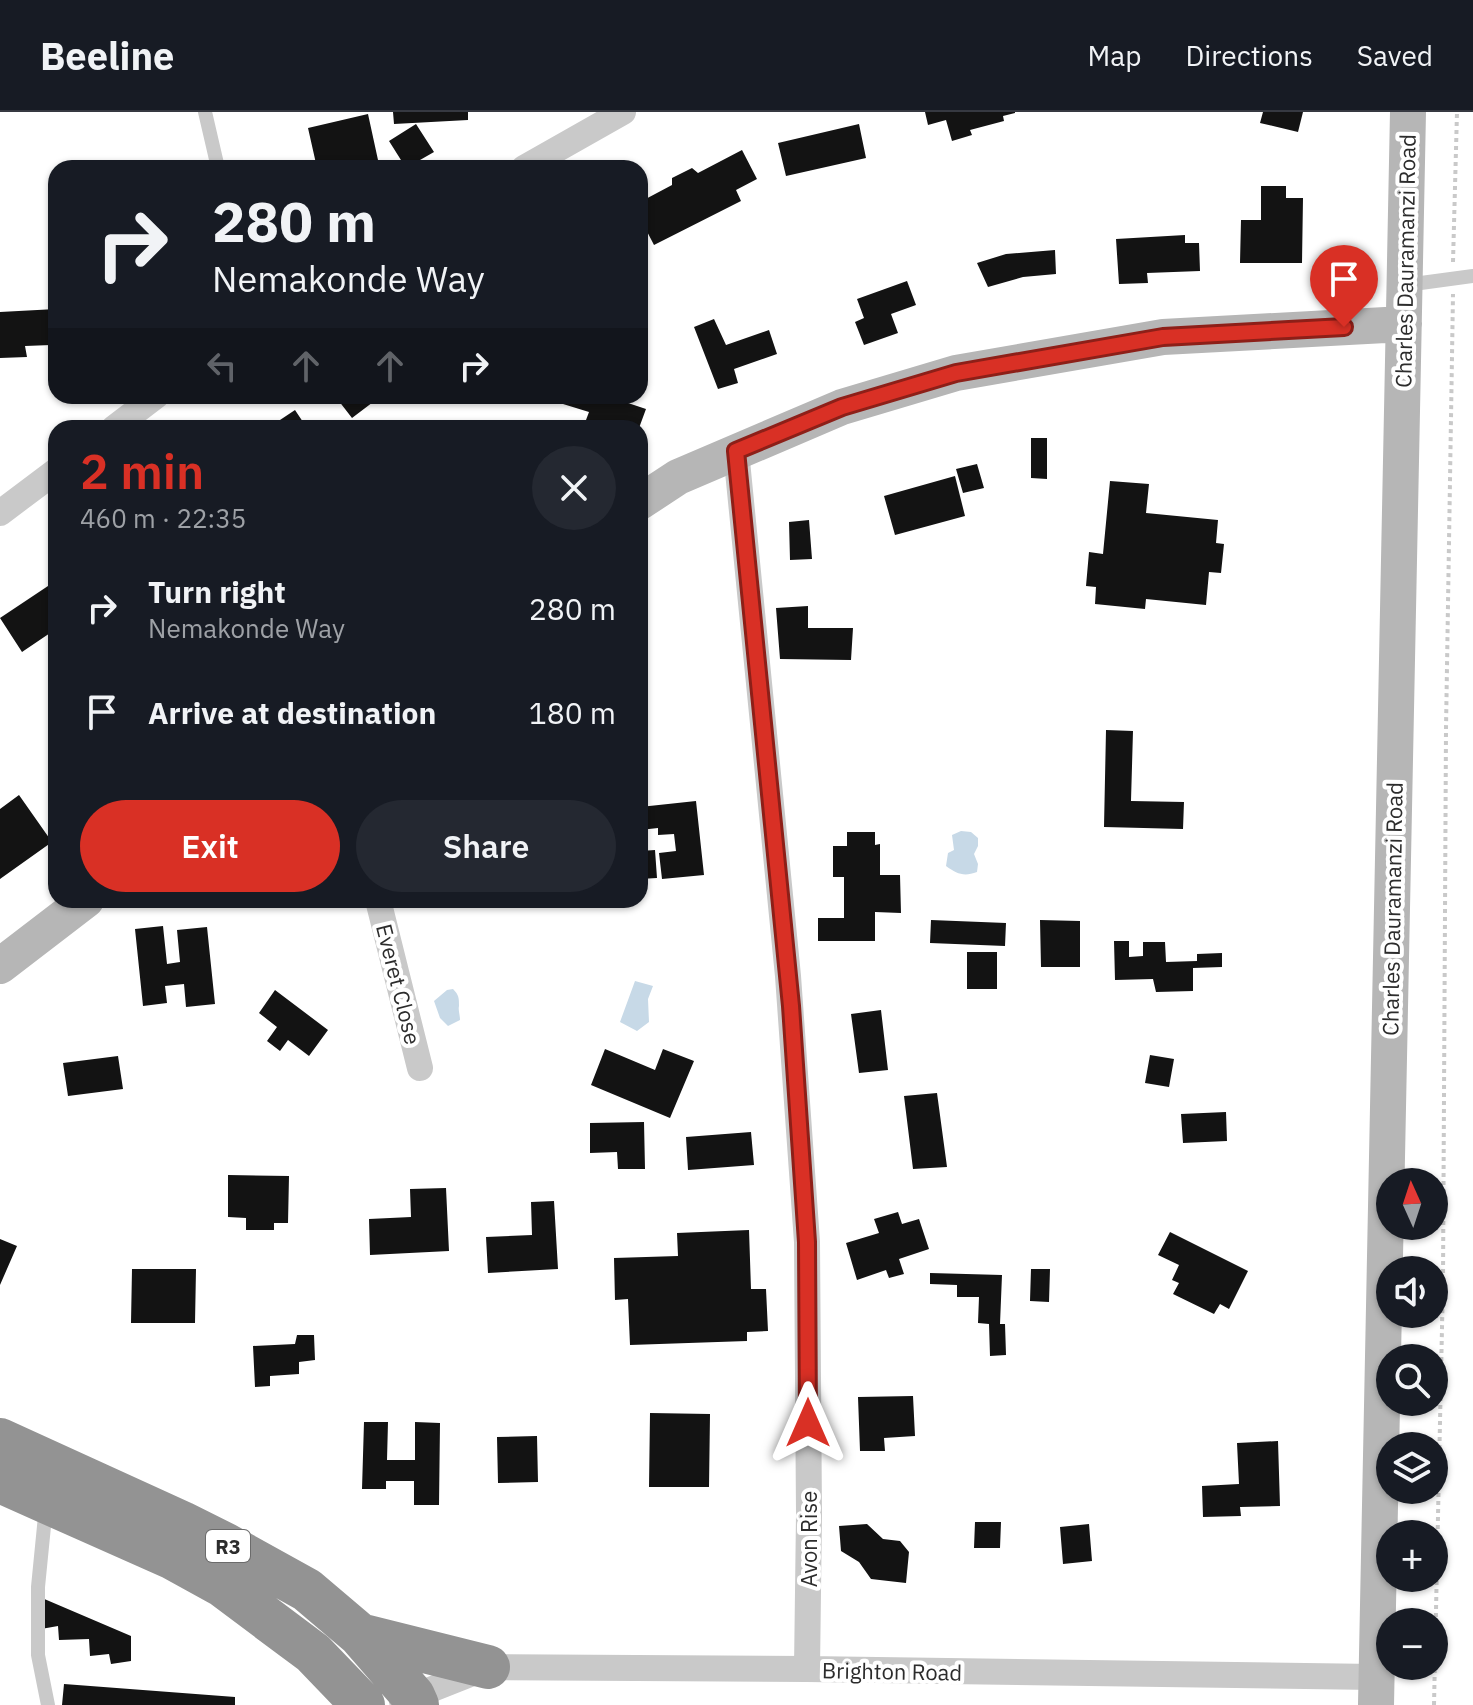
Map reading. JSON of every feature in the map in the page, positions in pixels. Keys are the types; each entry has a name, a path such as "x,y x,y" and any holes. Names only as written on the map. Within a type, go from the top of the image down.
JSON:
{"highway":[{"name":"R3","path":"0,1440 226,1545 307,1590 360,1635 408,1702"},
{"name":"R3","path":"0,1481 173,1558 222,1585 313,1653 363,1705"},
{"path":"360,1635 488,1667"}],"street":[{"path":"538,160 623,112"},
{"name":"Charles Dauramanzi Road","path":"1376,1691 1408,112"},
{"path":"648,497 678,477 842,407 956,373 1163,337 1404,324"},
{"path":"124,420 146,404"},
{"name":"Avon Rise","path":"736,451 788,976 807,1242 807,1669"},
{"path":"0,513 48,477"},
{"path":"0,966 76,908"},
{"name":"Everet Close","path":"380,908 420,1068"},
{"name":"Brighton Road","path":"408,1702 488,1667 807,1669 1376,1691"}],"lane":[{"path":"205,112 216,160"},
{"path":"1405,285 1473,276"},
{"path":"46,1501 38,1587 38,1655 48,1705"}],"path":[{"path":"1434,1705 1443,1281 1446,729 1457,112"}],"water":[{"path":"961,831 971,832 978,838 974,854 977,872 961,874 946,866 948,853 954,850 952,835"},
{"path":"635,981 653,986 648,999 649,1022 637,1031 620,1022"},
{"path":"453,989 458,997 460,1020 448,1026 440,1018 434,1001"}],"building":[{"path":"393,112 468,112 468,120 394,124"},
{"path":"925,112 1015,113 1003,116 1004,121 970,130 972,135 952,141 946,120 928,125"},
{"path":"1263,112 1303,112 1298,132 1260,123"},
{"path":"368,114 378,160 315,160 308,128"},
{"path":"416,124 434,152 420,160 401,160 389,141"},
{"path":"859,124 866,158 786,176 778,143"},
{"path":"742,150 757,179 736,190 741,201 654,245 648,233 648,198 672,185 672,178 692,168 698,173"},
{"path":"1261,186 1286,186 1286,198 1303,198 1302,263 1240,263 1241,220 1261,220"},
{"path":"1185,235 1185,243 1199,243 1200,271 1147,273 1148,283 1119,284 1116,239"},
{"path":"1055,250 1056,274 1023,277 988,287 977,263 1006,254"},
{"path":"907,281 916,305 891,314 898,333 864,345 855,322 864,318 857,299"},
{"path":"48,309 48,345 25,346 27,357 0,358 0,312"},
{"path":"714,319 726,345 769,330 777,354 734,369 738,383 718,389 694,327"},
{"path":"341,404 370,404 352,418"},
{"path":"563,404 631,404 646,409 642,420 586,420 589,412"},
{"path":"295,410 302,420 280,420"},
{"path":"1031,438 1047,438 1047,479 1031,478"},
{"path":"977,464 984,488 963,493 956,469"},
{"path":"955,476 965,516 895,535 884,496"},
{"path":"1110,481 1149,484 1146,513 1218,520 1216,543 1224,544 1221,573 1209,572 1206,605 1146,599 1145,609 1095,604 1096,587 1086,586 1089,552 1103,554"},
{"path":"809,520 812,559 790,560 789,522"},
{"path":"48,586 48,634 22,652 0,618"},
{"path":"808,606 808,628 853,628 851,660 780,659 776,608"},
{"path":"1106,730 1133,731 1131,801 1184,802 1183,829 1104,827"},
{"path":"19,795 48,836 48,845 0,879 0,809"},
{"path":"696,801 704,875 662,879 659,853 676,851 674,834 658,835 658,828 648,829 648,806"},
{"path":"847,832 875,832 875,845 880,844 880,875 900,875 901,913 875,912 875,941 818,941 818,918 844,918 844,877 833,877 833,846 847,846"},
{"path":"648,850 655,850 657,878 648,879"},
{"path":"931,920 1006,923 1005,946 930,943"},
{"path":"1040,920 1080,921 1080,967 1041,967"},
{"path":"163,926 167,964 180,962 177,930 207,927 215,1004 186,1007 184,984 165,986 167,1003 143,1006 135,929"},
{"path":"1114,941 1129,941 1129,957 1143,956 1143,942 1165,942 1166,962 1197,961 1197,954 1222,953 1222,967 1193,968 1193,991 1156,992 1153,979 1115,980"},
{"path":"967,952 997,952 997,989 967,989"},
{"path":"275,990 328,1030 309,1056 288,1040 280,1051 267,1041 277,1027 259,1013"},
{"path":"881,1010 888,1070 859,1073 851,1014"},
{"path":"605,1049 655,1070 663,1049 694,1061 670,1118 591,1085"},
{"path":"1150,1055 1174,1059 1169,1087 1145,1083"},
{"path":"118,1056 123,1089 68,1096 63,1063"},
{"path":"937,1093 947,1167 913,1169 904,1096"},
{"path":"1226,1112 1227,1141 1183,1143 1181,1114"},
{"path":"644,1122 645,1169 618,1169 617,1152 590,1153 590,1123"},
{"path":"751,1132 754,1165 688,1170 686,1137"},
{"path":"228,1175 289,1176 288,1223 274,1223 274,1230 246,1230 246,1218 228,1217"},
{"path":"446,1188 449,1251 370,1255 369,1219 411,1217 410,1189"},
{"path":"554,1201 558,1269 488,1273 486,1237 532,1235 531,1202"},
{"path":"898,1212 902,1224 919,1219 929,1249 899,1259 904,1274 889,1278 886,1270 857,1280 846,1243 879,1233 874,1219"},
{"path":"749,1230 751,1289 766,1289 768,1331 747,1332 747,1341 630,1345 628,1299 615,1300 614,1258 678,1256 677,1233"},
{"path":"1170,1232 1248,1271 1229,1309 1220,1304 1214,1314 1173,1294 1179,1283 1172,1280 1179,1265 1158,1255"},
{"path":"0,1239 17,1246 0,1285"},
{"path":"132,1269 196,1269 195,1323 131,1323"},
{"path":"1031,1269 1050,1269 1049,1302 1030,1301"},
{"path":"930,1273 1002,1275 1000,1324 1005,1324 1006,1355 990,1356 989,1324 978,1323 979,1297 957,1297 957,1285 930,1284"},
{"path":"297,1335 314,1335 315,1360 299,1362 299,1374 270,1376 270,1386 255,1387 253,1346 295,1344"},
{"path":"913,1396 915,1436 884,1438 885,1451 860,1451 858,1397"},
{"path":"650,1413 710,1414 709,1487 649,1487"},
{"path":"364,1422 388,1422 387,1460 415,1460 415,1422 440,1423 439,1505 414,1505 414,1481 386,1481 386,1489 362,1489"},
{"path":"537,1436 538,1482 498,1483 497,1437"},
{"path":"1278,1441 1280,1506 1240,1507 1241,1516 1203,1517 1202,1486 1239,1484 1237,1443"},
{"path":"975,1522 1001,1522 1000,1548 974,1548"},
{"path":"867,1524 883,1539 900,1541 909,1552 906,1583 871,1579 859,1562 841,1551 839,1526"},
{"path":"1089,1524 1092,1561 1063,1564 1060,1527"},
{"path":"42,1598 131,1636 131,1661 111,1664 109,1654 90,1656 89,1639 59,1640 58,1626 41,1629"},
{"path":"64,1684 235,1697 235,1705 62,1705"}],"route":[{"path":"808,1423 807,1242 791,1006 736,451 842,407 956,373 1163,337 1344,327"}]}
